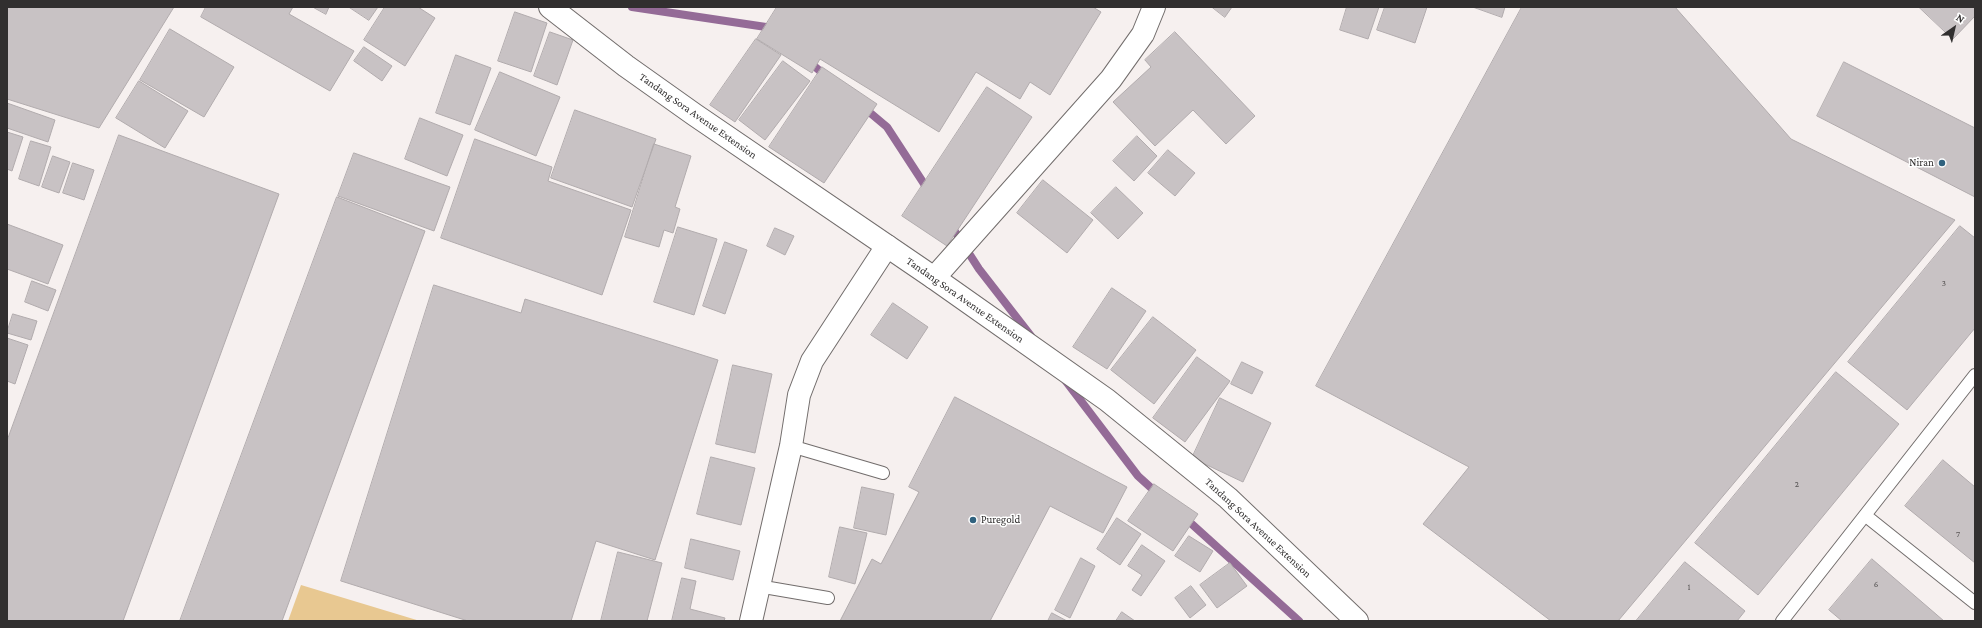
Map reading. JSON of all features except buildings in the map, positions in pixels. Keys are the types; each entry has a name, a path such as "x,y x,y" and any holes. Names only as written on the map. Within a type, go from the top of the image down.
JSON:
{"main road":[{"name":"Tandang Sora Avenue Extension","path":"550,7 626,66 694,115 934,278 1107,400 1210,483 1274,540 1357,621"},
{"path":"934,278 1111,79 1143,34 1154,7"},
{"path":"751,621 791,446 799,395 812,361 887,246"}],"lane":[{"path":"1782,621 1866,516 1975,375"},
{"path":"791,446 883,472"},
{"path":"1866,516 1975,603"},
{"path":"758,586 828,598"}],"shaded area":[{"path":"301,585 420,621 288,621"}],"waterway":[{"path":"632,7 766,27 773,33"},
{"path":"807,60 827,77"},
{"path":"862,106 887,127 930,193"},
{"path":"950,224 979,269 1031,336"},
{"path":"1065,380 1138,476 1159,495"},
{"path":"1184,517 1299,621"}],"place":[{"name":"Niran","path":"1942,163"},
{"name":"Puregold","path":"973,520"}]}
